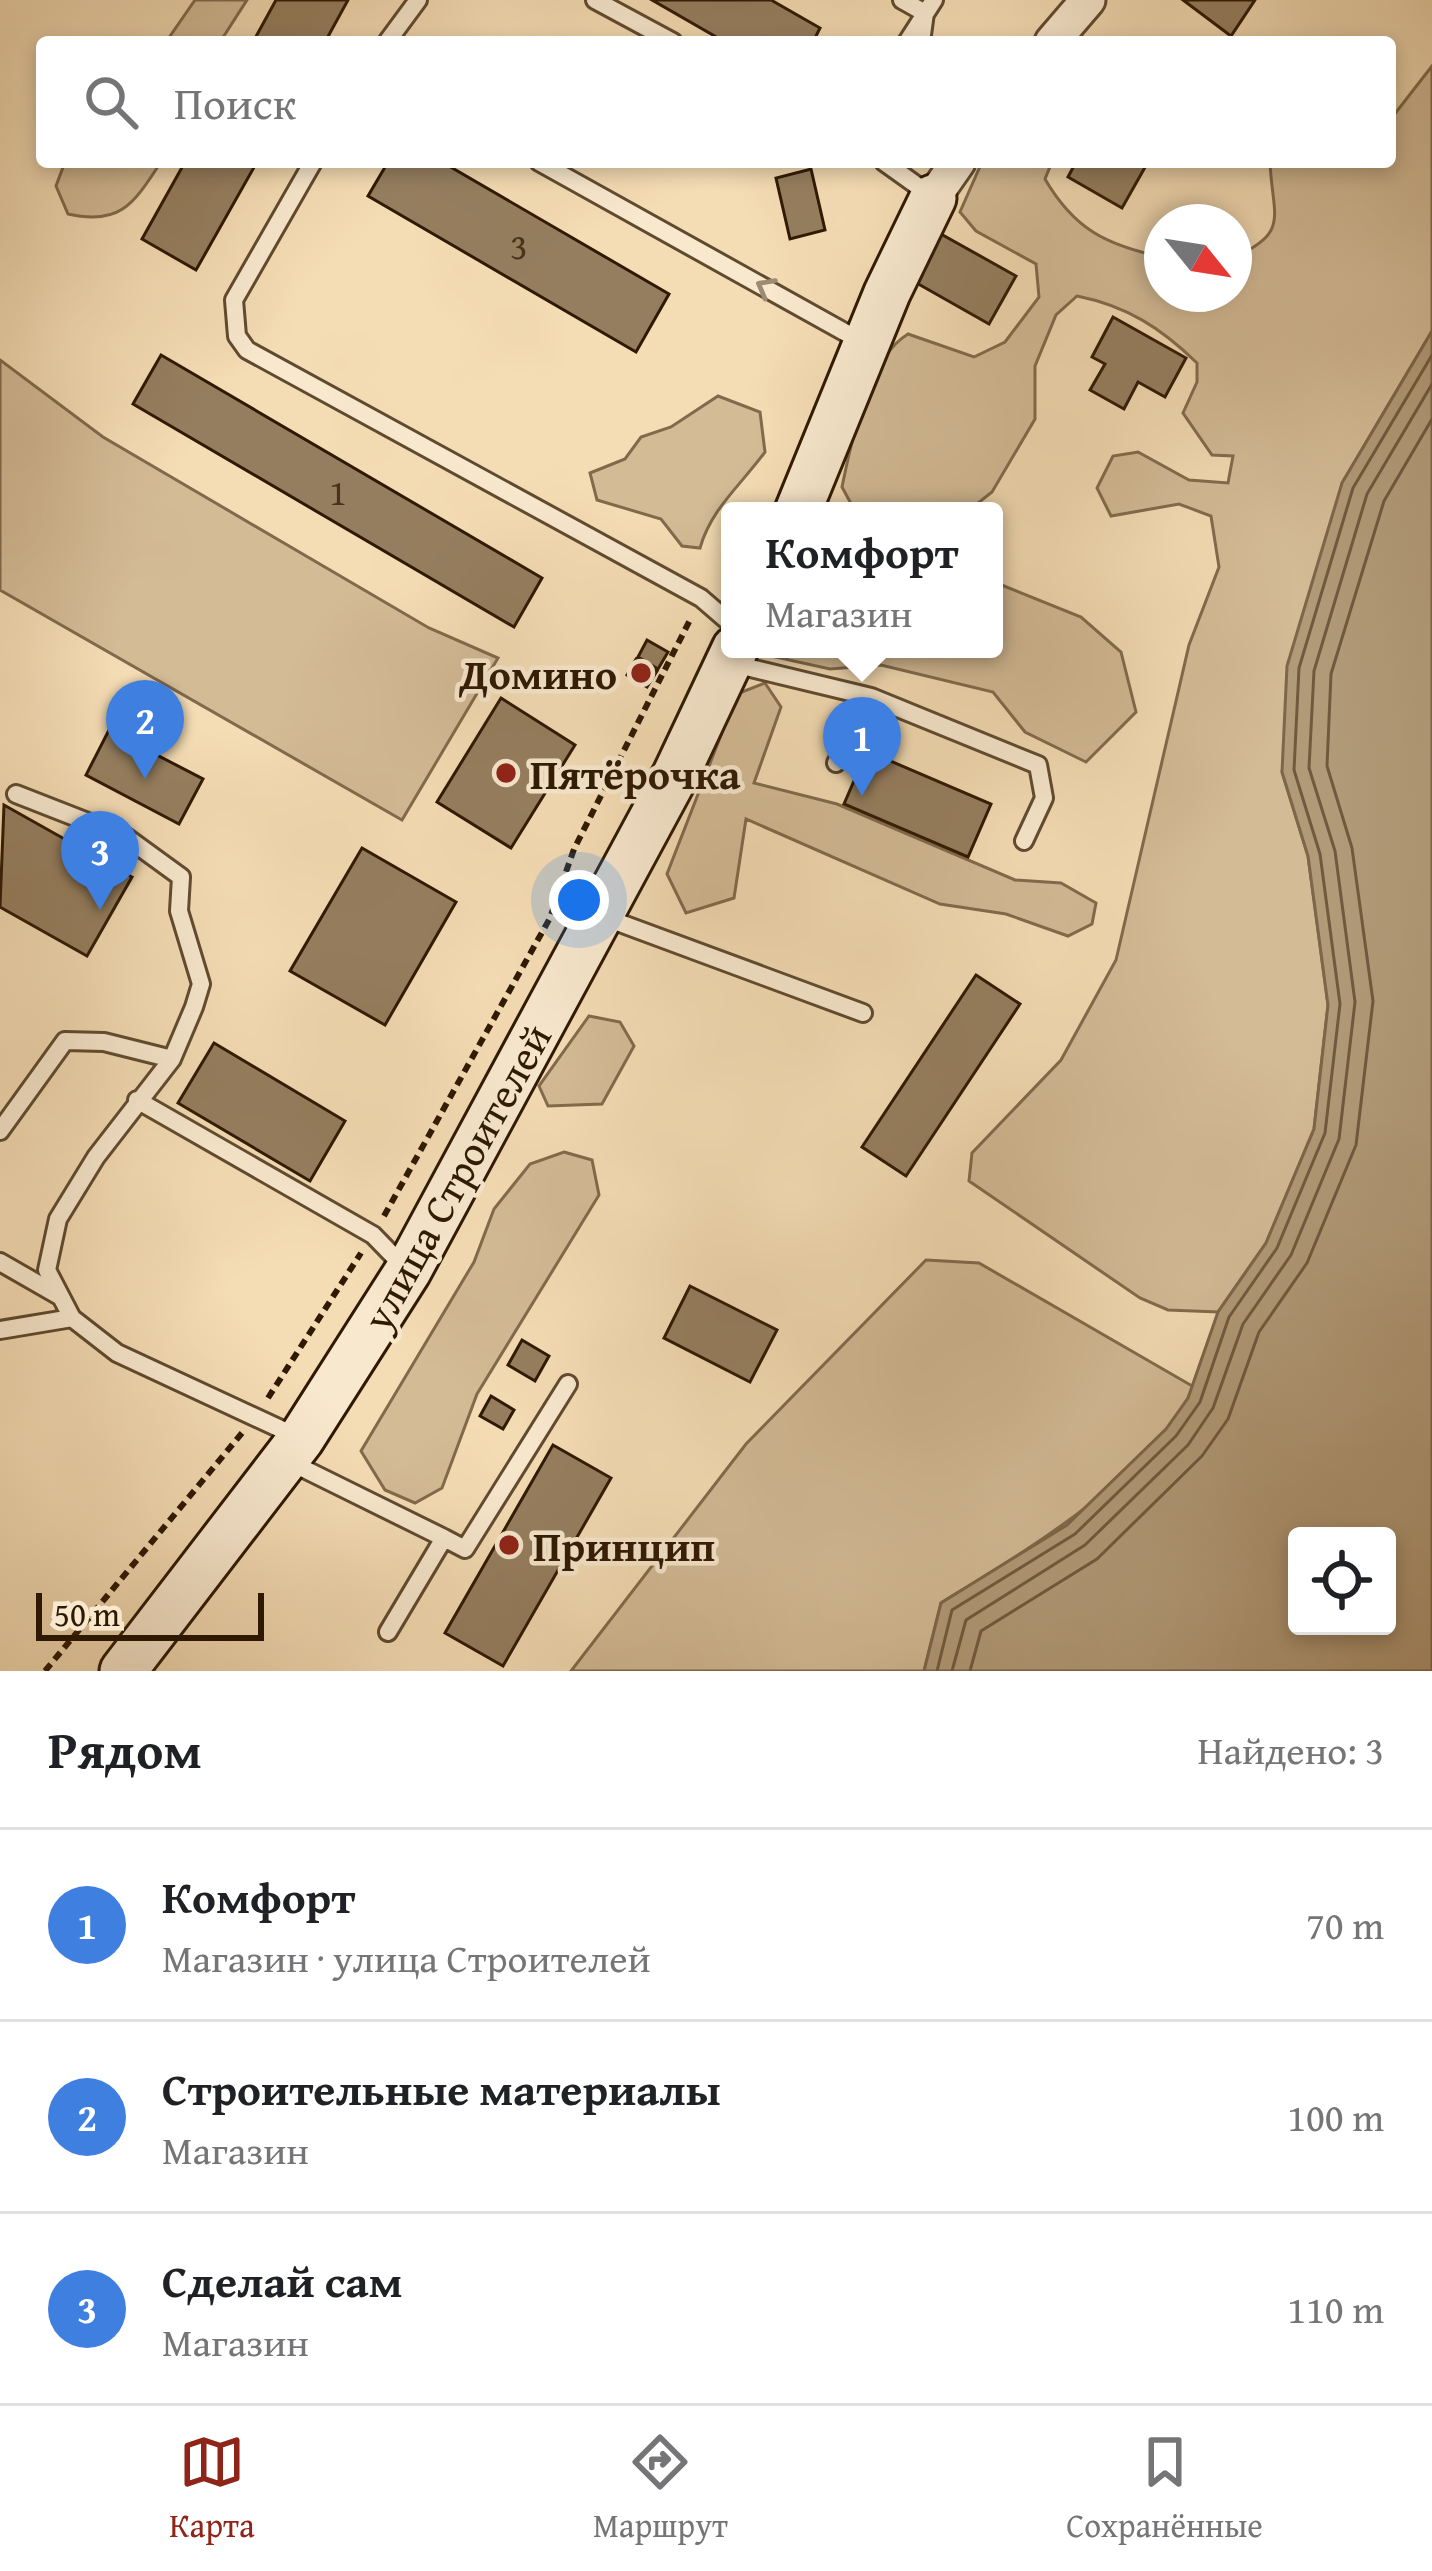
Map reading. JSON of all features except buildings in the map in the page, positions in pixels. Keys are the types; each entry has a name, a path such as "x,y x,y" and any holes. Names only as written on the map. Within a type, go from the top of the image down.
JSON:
{"street":[{"path":"1057,36 1088,0"},
{"path":"802,502 867,344 946,180"},
{"name":"улица Строителей","path":"123,1671 293,1449 408,1271 601,916 725,658"}],"lane":[{"path":"391,36 418,0"},
{"path":"595,0 662,36"},
{"path":"902,0 930,6"},
{"path":"911,36 930,6"},
{"path":"922,36 930,6"},
{"path":"310,168 234,300 237,337 248,350 701,598 721,629"},
{"path":"550,168 867,344"},
{"path":"905,168 946,180"},
{"path":"766,658 1038,765 1043,798 1024,841"},
{"path":"836,763 871,697"},
{"path":"16,794 126,837 181,877 179,911 202,984 172,1059 136,1100 58,1219 47,1270 73,1318 117,1353 256,1415 293,1449 465,1550 568,1384"},
{"path":"601,916 863,1013"},
{"path":"0,1131 65,1041 104,1042 172,1059"},
{"path":"136,1100 373,1234 408,1271"},
{"path":"0,1262 62,1297"},
{"path":"0,1330 73,1318"},
{"path":"388,1632 444,1538"}],"path":[{"path":"45,1671 256,1415 373,1234 550,918 574,849 701,598"}],"shaded area":[{"path":"195,0 247,0 224,36 170,36"},
{"path":"1432,66 1432,331 1342,483 1282,772 1308,856 1328,1005 1314,1129 1266,1243 1218,1312 1168,1310 1140,1298 969,1181 972,1153 1061,1060 1116,960 1189,645 1219,567 1211,516 1179,504 1111,516 1097,488 1113,456 1138,452 1189,480 1228,483 1233,456 1212,455 1183,413 1197,382 1197,363 1142,320 1077,296 1056,315 1035,366 1035,419 992,492 979,502 850,502 842,487 871,381 894,346 908,334 974,357 1005,342 1039,297 1036,264 976,231 960,212 979,168 1050,168 1045,179 1080,222 1108,240 1144,252 1144,312 1252,312 1252,248 1264,239 1274,220 1271,168 1396,168 1396,112"},
{"path":"63,168 157,168 134,200 101,217 68,214 56,186"},
{"path":"0,360 103,437 429,628 498,658 402,820 0,590"},
{"path":"718,396 760,412 765,452 721,502 700,548 682,546 661,519 597,500 590,473 625,459 641,437 671,427"},
{"path":"1003,586 1081,617 1121,652 1136,712 1086,762 1025,732 993,692 881,665 830,669 780,658 1003,658"},
{"path":"765,683 781,707 754,783 837,804 1015,880 1061,883 1096,903 1092,924 1068,936 1006,914 940,904 746,819 734,898 686,913 667,874 737,694"},
{"path":"589,1016 620,1022 634,1046 602,1104 548,1106 539,1086"},
{"path":"564,1152 592,1160 599,1195 477,1394 442,1488 415,1503 385,1490 361,1451 474,1262 494,1209 530,1164"},
{"path":"926,1260 979,1263 1194,1387 1174,1421 1117,1482 1046,1536 941,1603 924,1671 571,1671 746,1444"}],"water":[{"path":"1432,331 1432,1671 924,1671 941,1603 1067,1525 1166,1429 1188,1398 1218,1312 1266,1243 1314,1129 1328,1005 1308,856 1282,772 1287,666 1342,483"}],"place":[{"name":"Домино","path":"641,673"},
{"name":"Пятёрочка","path":"506,773"},
{"name":"Строительные материалы","path":"145,779"},
{"name":"Комфорт","path":"862,796"},
{"name":"Сделай сам","path":"100,910"},
{"name":"Принцип","path":"509,1545"}]}
